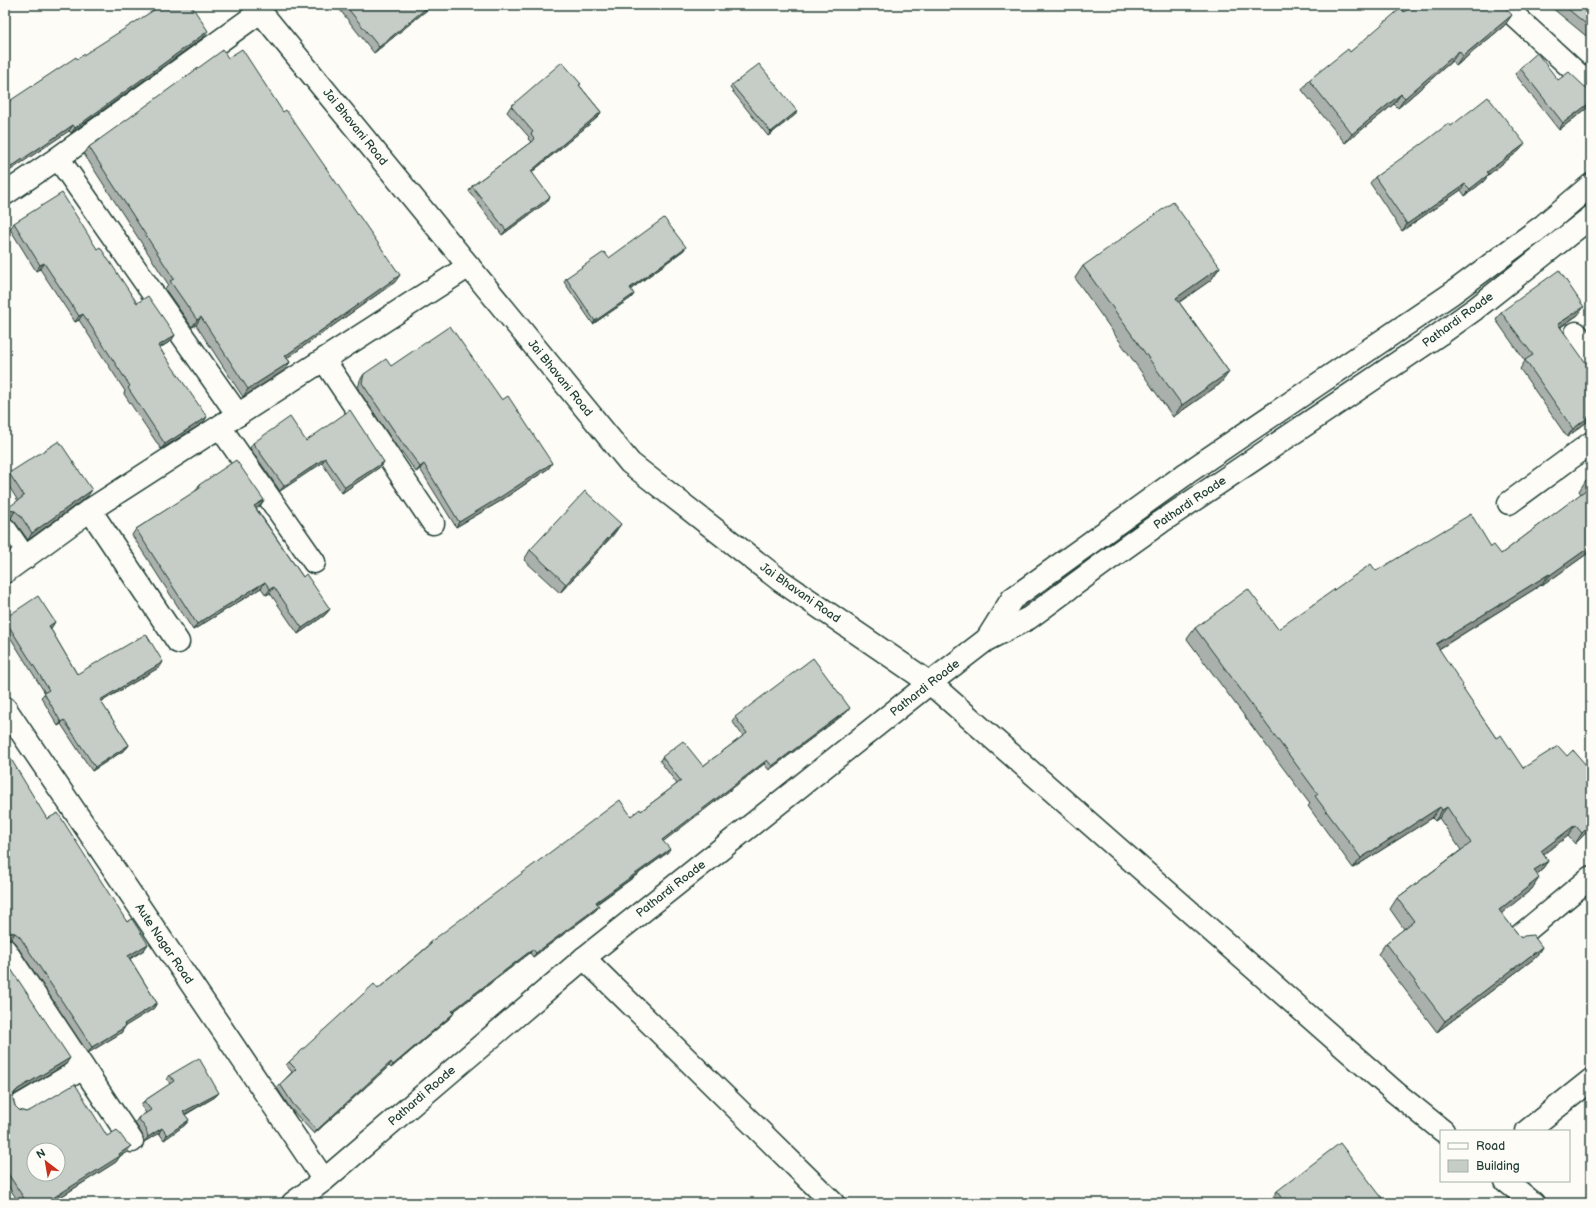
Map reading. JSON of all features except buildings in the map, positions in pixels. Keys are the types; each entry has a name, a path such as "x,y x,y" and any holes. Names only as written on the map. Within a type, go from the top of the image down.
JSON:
{"street":[{"path":"1503,5 1591,86"},
{"path":"5,194 58,158 257,8"},
{"name":"Jai Bhavani Road","path":"257,8 630,463 781,581 930,683 1396,1094 1442,1130"},
{"path":"58,158 238,415"},
{"path":"986,640 1012,599 1187,473 1330,378 1451,294 1544,225 1591,186"},
{"name":"Pathardi Roade","path":"293,1203 324,1180 584,958 986,640 1029,618 1160,522 1440,334 1510,282 1591,217"},
{"path":"5,572 90,510 469,266"},
{"path":"1576,333 1591,353"},
{"path":"324,360 433,524"},
{"path":"220,427 314,562"},
{"path":"1509,503 1591,444"},
{"path":"90,510 178,642"},
{"path":"5,529 25,558"},
{"name":"Aute Nagar Road","path":"9,721 324,1180"},
{"path":"1521,935 1591,877"},
{"path":"5,950 132,1141"},
{"path":"584,958 833,1203"},
{"path":"20,1105 83,1068"},
{"path":"1528,1130 1591,1080"},
{"path":"1507,1182 1533,1203"}]}
